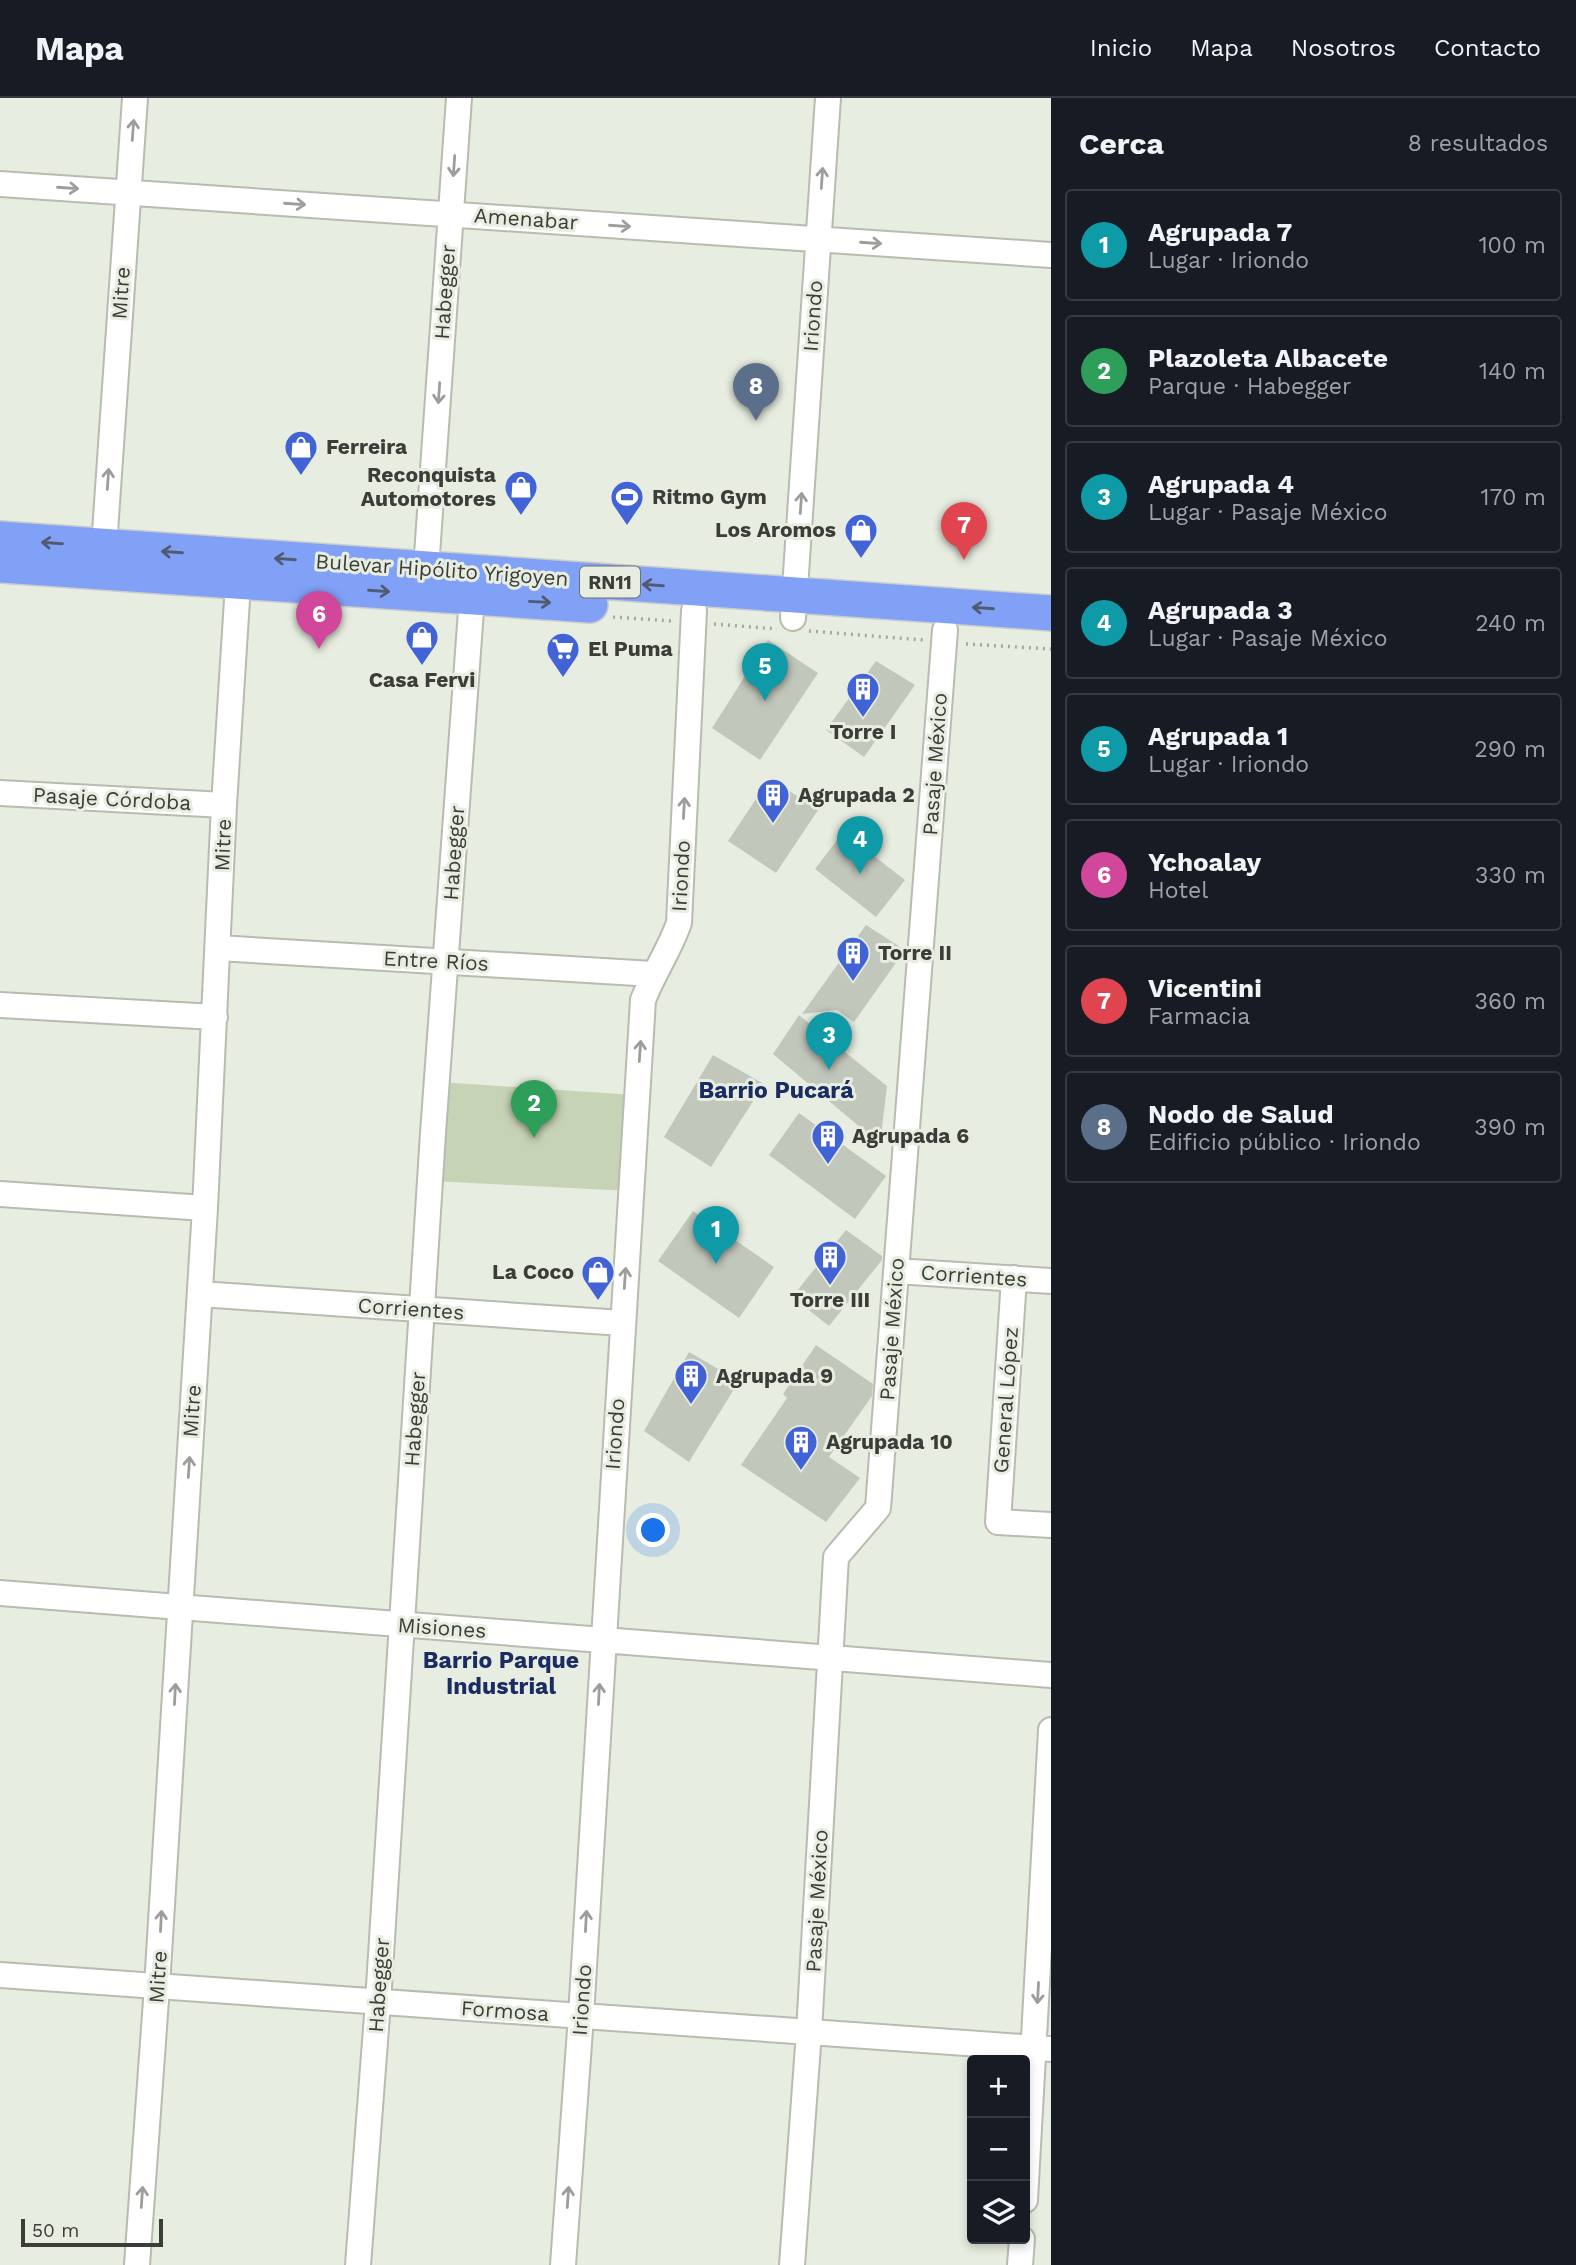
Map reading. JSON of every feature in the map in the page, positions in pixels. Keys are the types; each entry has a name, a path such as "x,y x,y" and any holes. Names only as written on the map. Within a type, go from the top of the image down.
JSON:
{"highway":[{"name":"Bulevar Hipólito Yrigoyen","path":"0,540 103,559 239,569 793,607 1051,613"},
{"name":"Bulevar Hipólito Yrigoyen","path":"0,565 103,559"},
{"name":"Bulevar Hipólito Yrigoyen","path":"239,569 426,569 472,585 694,611 793,607 945,630 1051,637"}],"street":[{"name":"Mitre","path":"103,559 135,98"},
{"name":"Habegger","path":"426,569 459,98"},
{"name":"Iriondo","path":"793,607 828,98"},
{"name":"Amenabar","path":"0,184 1051,256"},
{"name":"Mitre","path":"137,2265 200,1294 239,569"},
{"name":"Habegger","path":"358,2265 378,2002 472,585"},
{"name":"Iriondo","path":"563,2265 581,2016 643,1000 653,974 670,948 679,923 694,611"},
{"name":"Pasaje México","path":"792,2265 809,2032 836,1557 878,1508 945,630"},
{"name":"Pasaje Córdoba","path":"0,793 225,804"},
{"name":"Entre Ríos","path":"218,948 653,974"},
{"path":"0,1005 215,1017"},
{"path":"0,1194 205,1208"},
{"name":"Corrientes","path":"896,1271 1051,1280"},
{"name":"General López","path":"1014,1278 998,1522 1051,1525"},
{"name":"Corrientes","path":"200,1294 622,1323"},
{"name":"Misiones","path":"0,1594 1051,1675"},
{"path":"1027,2181 1043,2048 1051,1730"},
{"name":"Formosa","path":"0,1975 1043,2048"},
{"path":"1020,2265 1022,2244"}],"green space":[{"path":"439,1082 635,1095 629,1191 432,1181"}],"building":[{"path":"768,640 818,673 760,760 712,728"},
{"name":"Torre I","path":"876,661 915,685 864,757 826,730"},
{"name":"Agrupada 2","path":"770,778 818,810 776,873 728,841"},
{"path":"843,832 905,880 876,917 815,869"},
{"name":"Torre II","path":"866,925 905,950 854,1022 837,1010 802,1014"},
{"path":"799,1015 887,1086 880,1144 773,1054"},
{"path":"713,1055 764,1084 711,1167 664,1137"},
{"name":"Agrupada 6","path":"799,1113 886,1176 855,1219 769,1155"},
{"path":"693,1211 774,1267 739,1318 658,1261"},
{"name":"Torre III","path":"846,1230 882,1256 882,1260 829,1326 792,1297"},
{"path":"816,1345 873,1384 872,1396 829,1457 860,1478 826,1522 741,1465 787,1398 783,1394"},
{"name":"Agrupada 9","path":"689,1352 739,1381 689,1462 644,1431"}],"place":[{"name":"Nodo de Salud","path":"756,421"},
{"name":"Ferreira","path":"301,477"},
{"name":"Reconquista Automotores","path":"521,517"},
{"name":"Ritmo Gym","path":"627,527"},
{"name":"Los Aromos","path":"861,560"},
{"name":"Vicentini","path":"964,560"},
{"name":"Ychoalay","path":"319,649"},
{"name":"Casa Fervi","path":"422,667"},
{"name":"El Puma","path":"563,679"},
{"name":"Agrupada 1","path":"765,701"},
{"name":"Torre I","path":"863,719"},
{"name":"Agrupada 2","path":"773,825"},
{"name":"Agrupada 3","path":"860,874"},
{"name":"Torre II","path":"853,983"},
{"name":"Agrupada 4","path":"829,1070"},
{"name":"Plazoleta Albacete","path":"534,1138"},
{"name":"Agrupada 6","path":"828,1166"},
{"name":"Agrupada 7","path":"716,1264"},
{"name":"Torre III","path":"830,1287"},
{"name":"La Coco","path":"598,1302"},
{"name":"Agrupada 9","path":"691,1406"},
{"name":"Agrupada 10","path":"801,1472"}],"district":[{"name":"Barrio Pucará","path":"776,1090"},
{"name":"Barrio Parque Industrial","path":"501,1673"}]}
